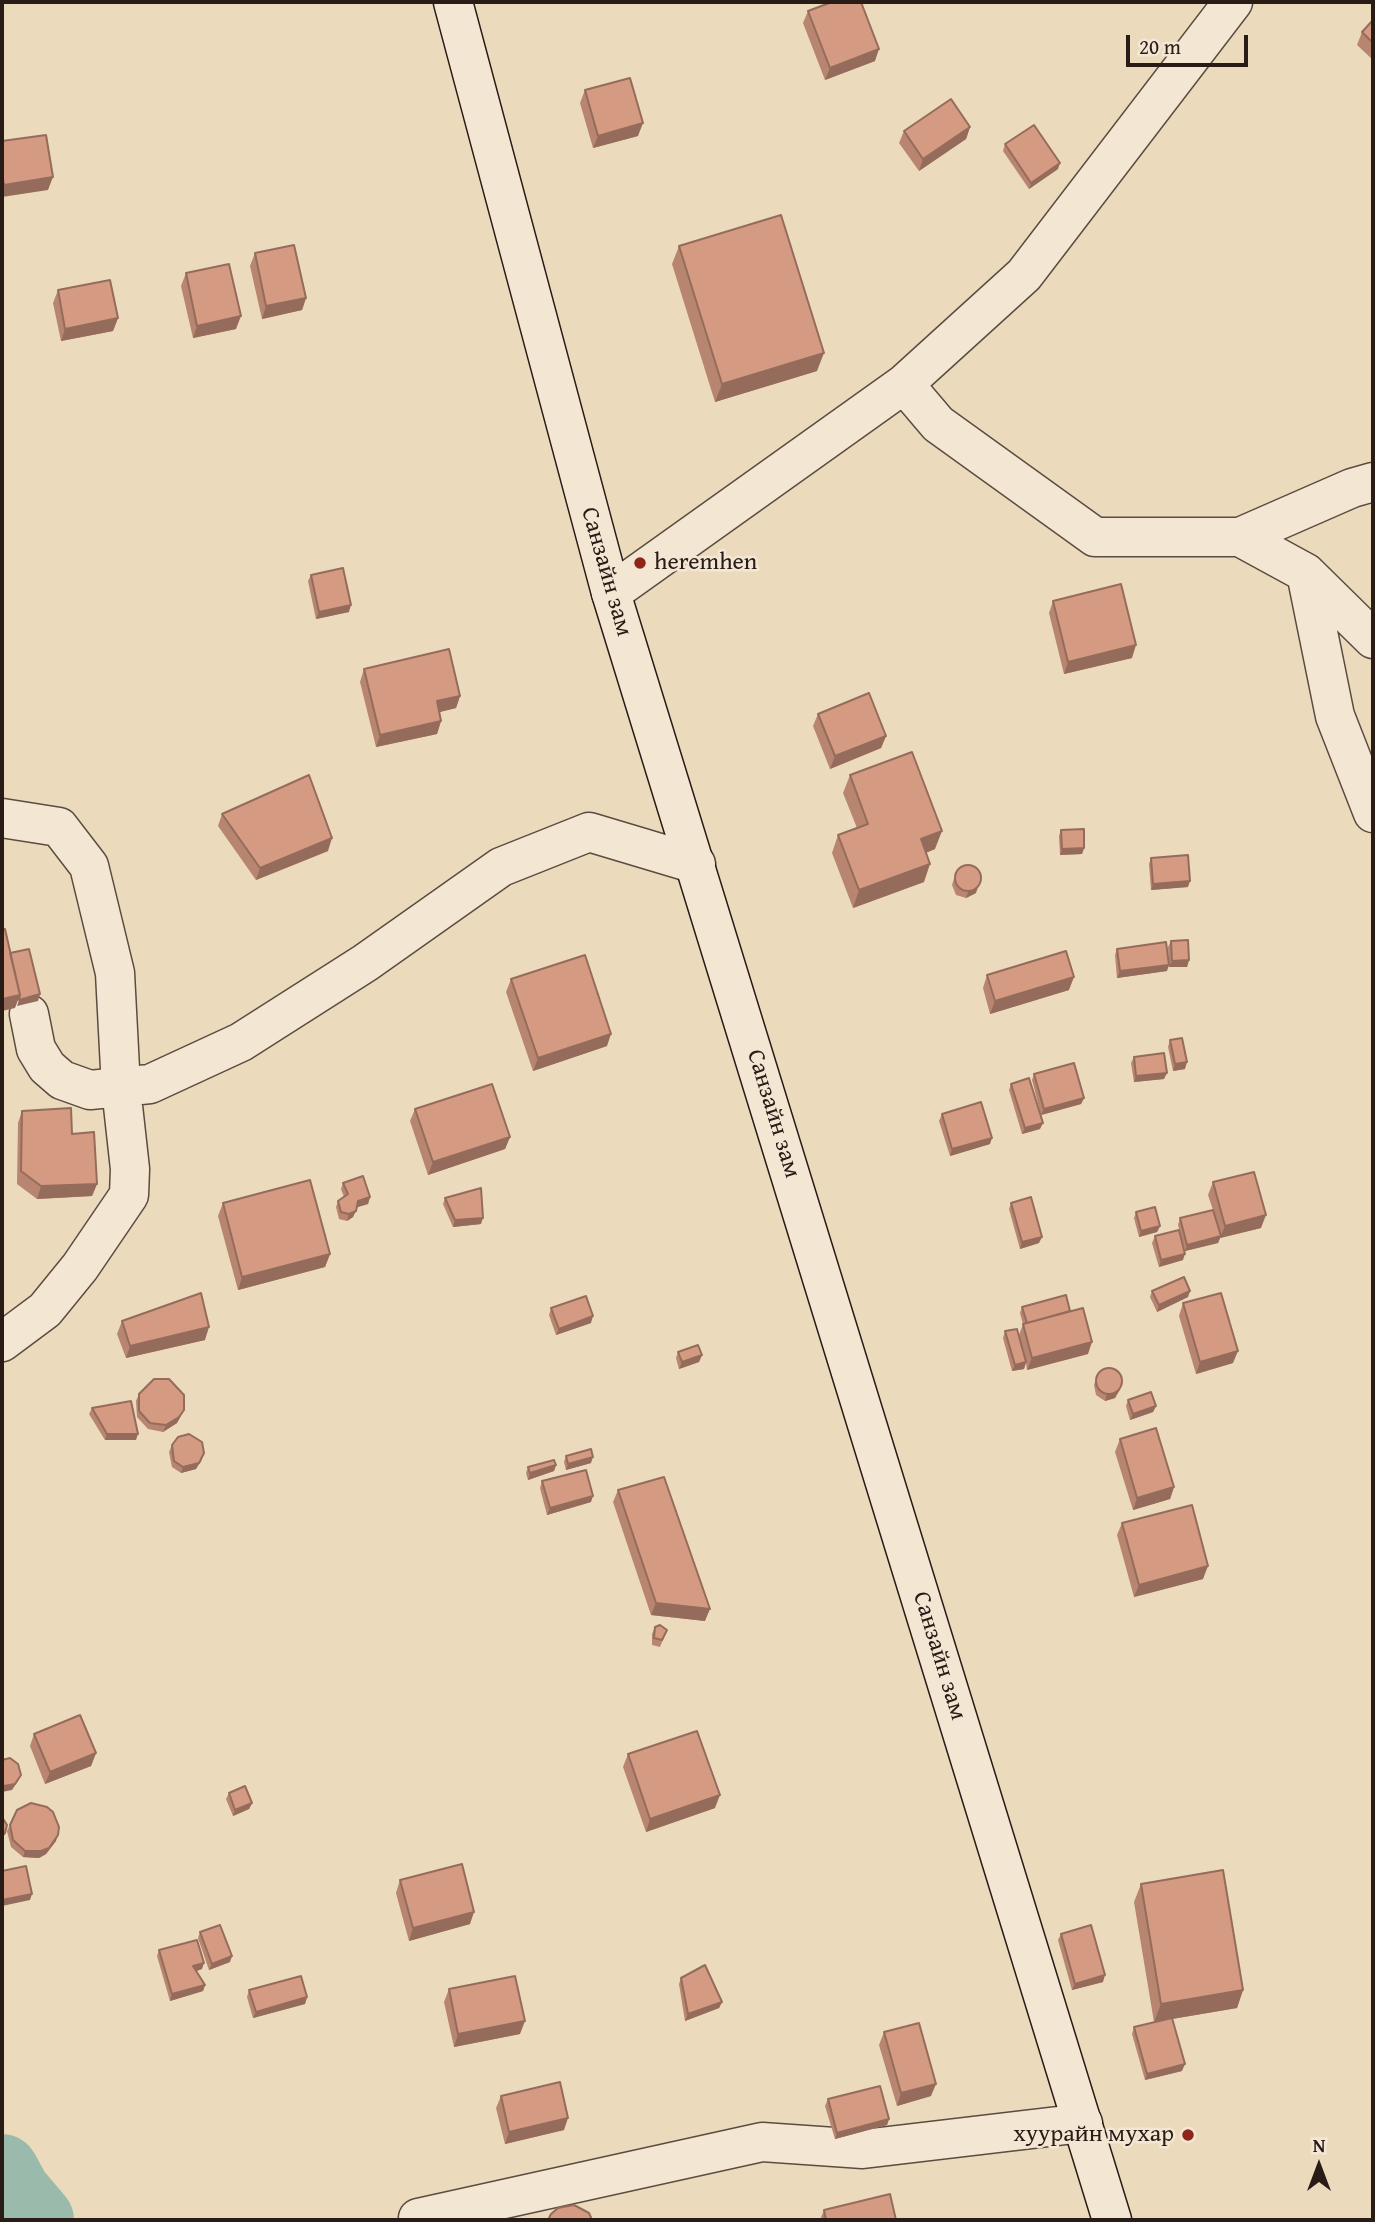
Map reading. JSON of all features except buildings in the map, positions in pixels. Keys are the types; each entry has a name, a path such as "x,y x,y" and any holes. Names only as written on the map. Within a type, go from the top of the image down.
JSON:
{"street":[{"name":"Санзайн зам","path":"453,2 611,593 1112,2220"},
{"path":"611,593 904,384 1024,275 1233,2"},
{"path":"904,384 938,424 1095,537 1240,537 1352,488 1373,482"},
{"path":"1240,537 1306,573 1373,639"},
{"path":"1306,573 1335,716 1373,813"},
{"path":"2,818 59,827 89,866 115,973 121,1088 130,1169 128,1195 80,1267 45,1310 2,1342"},
{"path":"29,1014 36,1049 47,1067 62,1080 90,1090 150,1084 241,1042 365,963 501,867 589,832 696,864"},
{"path":"418,2218 762,2142 863,2150 1083,2123"}],"waterway":[{"path":"2,2171 14,2193 37,2220"}],"place":[{"name":"heremhen","path":"640,563"},
{"name":"хуурайн мухар","path":"1188,2135"}]}
